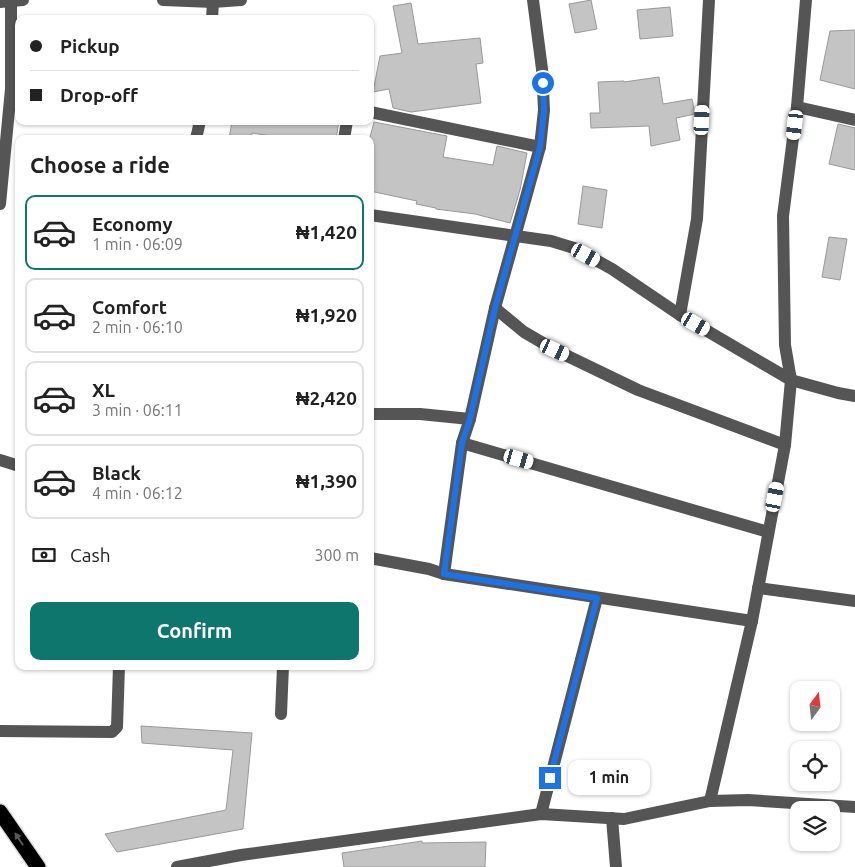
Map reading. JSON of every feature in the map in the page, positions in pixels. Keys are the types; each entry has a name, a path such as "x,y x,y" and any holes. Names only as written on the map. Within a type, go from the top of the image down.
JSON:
{"highway":[{"path":"0,812 38,867"}],"street":[{"path":"163,0 213,2 241,0"},
{"path":"444,574 462,443 470,419 495,308 540,147 544,102 542,69 533,0"},
{"path":"680,315 697,219 709,0"},
{"path":"710,801 752,621 785,445 791,380 785,345 783,216 797,107 806,0"},
{"path":"0,204 11,89 12,1"},
{"path":"212,15 213,2"},
{"path":"797,107 855,120"},
{"path":"374,113 540,147"},
{"path":"374,215 551,241 574,248 612,269 680,315 791,380 855,396"},
{"path":"495,308 524,332 555,350 638,390 785,445"},
{"path":"374,414 420,414 470,419"},
{"path":"462,443 768,532"},
{"path":"0,460 15,465"},
{"path":"374,559 429,569 444,574 752,621"},
{"path":"758,588 855,601"},
{"path":"541,814 597,598"},
{"path":"0,731 112,732 118,727 119,670"},
{"path":"281,714 283,670"},
{"path":"177,867 241,855 541,814 624,819 710,801 748,800 855,807"},
{"path":"612,818 616,867"}],"building":[{"path":"591,0 597,29 575,33 569,4"},
{"path":"411,3 418,44 480,38 483,63 476,64 481,103 411,112 393,108 389,89 374,92 380,56 402,53 393,6"},
{"path":"670,7 673,36 640,39 637,10"},
{"path":"855,30 855,89 820,80 830,31"},
{"path":"659,77 663,104 692,99 695,114 676,118 680,140 651,146 649,126 591,128 590,113 600,113 598,82 624,82"},
{"path":"374,122 447,136 443,157 493,165 497,146 527,153 520,190 510,223 475,214 436,209 416,204 417,201 374,192 374,135 371,135"},
{"path":"838,124 855,128 855,170 829,164"},
{"path":"231,125 338,125 337,135 265,135 252,133 252,135 230,135"},
{"path":"583,186 607,190 602,228 578,224"},
{"path":"829,237 847,239 840,280 822,277"},
{"path":"141,726 252,733 243,829 117,852 105,834 226,810 233,750 142,743"},
{"path":"422,841 422,843 486,842 485,867 344,867 342,853"}],"route":[{"path":"543,83 544,110 540,147 495,308 470,419 462,443 444,574 597,598 550,778"}]}
